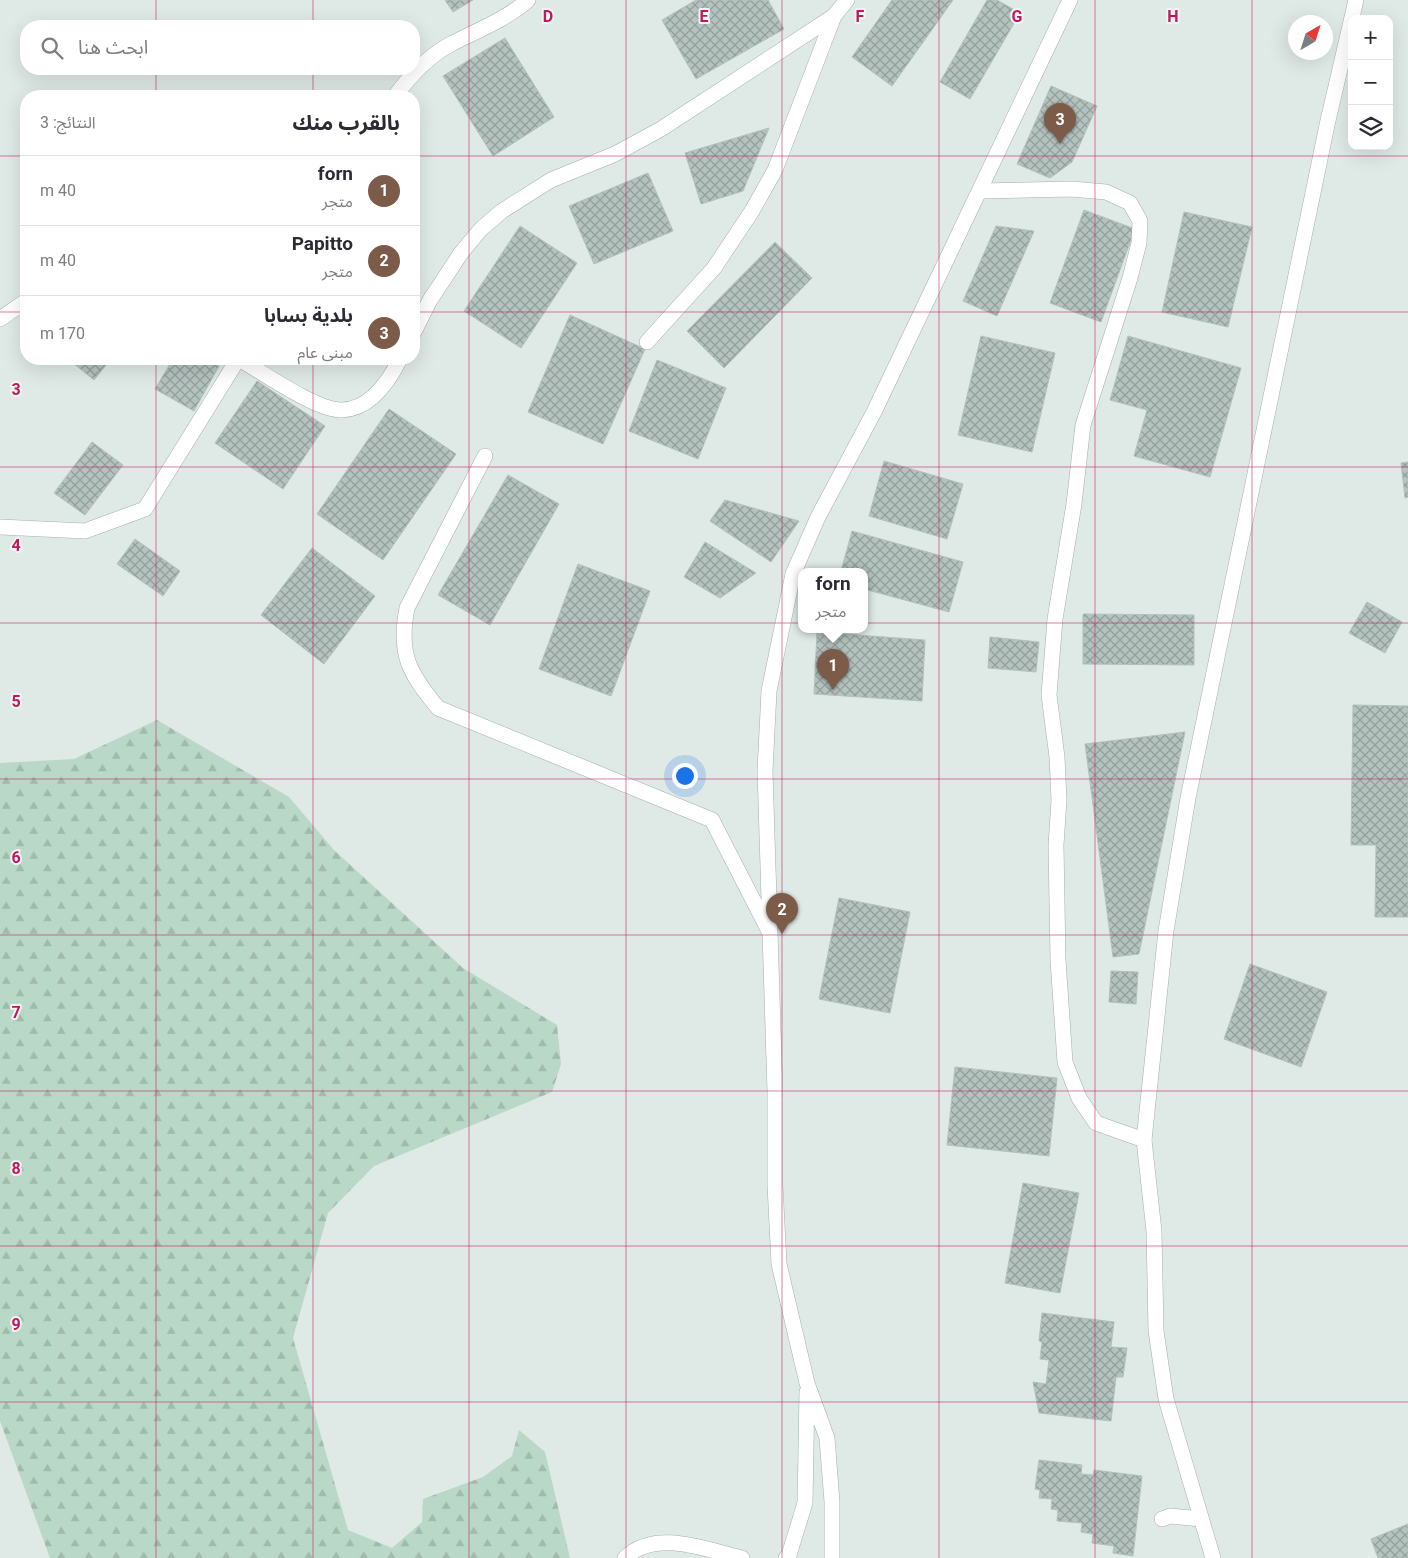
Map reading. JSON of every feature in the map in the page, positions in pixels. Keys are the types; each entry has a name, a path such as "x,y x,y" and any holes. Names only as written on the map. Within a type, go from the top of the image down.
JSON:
{"street":[{"path":"420,68 449,45 504,19 528,0"},
{"path":"647,342 714,268 756,203 775,170 834,16 846,0"},
{"path":"832,1558 832,1502 827,1438 807,1383 779,1264 774,1185 765,771 769,691 793,574 818,517 874,412 1070,0"},
{"path":"1213,1558 1166,1399 1156,1330 1154,1231 1144,1140 1166,931 1188,798 1328,125 1356,0"},
{"path":"420,320 430,300 461,253 482,229 502,211 551,180 615,154 661,129 834,16"},
{"path":"399,90 412,75"},
{"path":"980,191 1071,189 1106,192 1130,203 1140,221 1139,242 1130,278 1083,425 1074,504 1055,619 1049,695 1057,757 1059,800 1056,855 1058,960 1064,1062 1079,1098 1096,1123 1144,1140"},
{"path":"0,319 20,305"},
{"path":"0,527 85,531 145,509 235,365"},
{"path":"250,365 306,397 330,408 343,410 360,405 382,388 396,365"},
{"path":"484,456 407,608 403,627 403,650 418,684 438,708 712,820 770,934"},
{"path":"786,1558 790,1556 805,1503 807,1383"},
{"path":"1162,1519 1170,1516 1201,1518"},
{"path":"625,1558 658,1542 692,1546 742,1558"}],"green space":[{"path":"157,720 289,797 334,850 463,968 557,1025 561,1064 552,1092 374,1166 328,1213 293,1338 348,1530 392,1548 422,1522 423,1499 483,1477 512,1456 519,1430 545,1452 570,1558 50,1558 0,1421 0,763 74,759"}],"building":[{"path":"445,0 473,0 453,12"},
{"path":"696,0 768,0 784,29 696,79 662,20"},
{"path":"892,0 953,0 892,86 852,57"},
{"path":"987,0 997,0 1020,13 970,99 940,82"},
{"path":"505,38 554,117 493,156 443,76"},
{"path":"1051,86 1097,106 1072,162 1050,178 1017,164"},
{"path":"769,128 743,191 701,204 685,153"},
{"path":"648,173 673,231 594,264 569,206"},
{"path":"1084,210 1135,229 1101,322 1050,303"},
{"path":"1184,212 1252,227 1228,327 1162,312"},
{"path":"520,226 577,263 521,348 464,311"},
{"path":"996,226 1034,231 997,316 963,301"},
{"path":"775,242 812,278 724,368 687,331"},
{"path":"570,315 645,349 603,444 528,412"},
{"path":"981,336 1055,353 1032,452 958,435"},
{"path":"1128,336 1241,368 1210,477 1134,456 1147,410 1110,400"},
{"path":"657,360 726,388 698,459 629,431"},
{"path":"75,365 106,365 94,380"},
{"path":"169,365 219,366 194,411 155,389"},
{"path":"257,381 325,426 283,489 215,443"},
{"path":"389,409 456,454 383,560 317,514"},
{"path":"92,442 123,465 85,515 54,493"},
{"path":"884,461 963,484 947,539 869,516"},
{"path":"1408,462 1408,497 1405,498 1401,463"},
{"path":"508,475 559,504 490,625 438,595"},
{"path":"725,500 799,521 771,562 710,521"},
{"path":"852,531 963,562 949,612 868,590 868,568 842,568"},
{"path":"135,539 180,571 163,596 117,564"},
{"path":"705,542 756,573 720,598 684,577"},
{"path":"312,548 375,596 324,664 261,615"},
{"path":"578,564 650,591 611,696 539,669"},
{"path":"1367,602 1402,622 1385,653 1349,633"},
{"path":"1083,614 1194,615 1194,665 1083,664"},
{"path":"817,633 925,640 922,701 814,694"},
{"path":"990,637 1039,642 1036,672 988,668"},
{"path":"1353,705 1408,706 1408,917 1375,917 1376,845 1351,845"},
{"path":"1185,732 1139,954 1113,957 1085,744"},
{"path":"839,898 910,912 890,1013 819,999"},
{"path":"1250,964 1327,992 1301,1067 1224,1039"},
{"path":"1111,971 1138,972 1136,1004 1109,1002"},
{"path":"955,1067 1057,1078 1049,1156 947,1145"},
{"path":"1023,1183 1079,1193 1060,1293 1005,1283"},
{"path":"1042,1313 1114,1322 1111,1347 1127,1348 1123,1377 1116,1377 1111,1421 1039,1413 1033,1382 1046,1384 1049,1360 1040,1359 1042,1342 1039,1341"},
{"path":"1039,1460 1082,1465 1081,1474 1093,1475 1094,1470 1142,1476 1133,1556 1113,1553 1114,1546 1092,1543 1093,1534 1081,1532 1082,1523 1057,1521 1058,1510 1051,1509 1052,1499 1039,1498 1040,1490 1035,1489"},
{"path":"1408,1524 1408,1558 1378,1558 1371,1539"}],"place":[{"name":"بلدية بسابا","path":"1060,144"},
{"name":"forn","path":"833,690"},
{"name":"Papitto","path":"782,934"}]}
